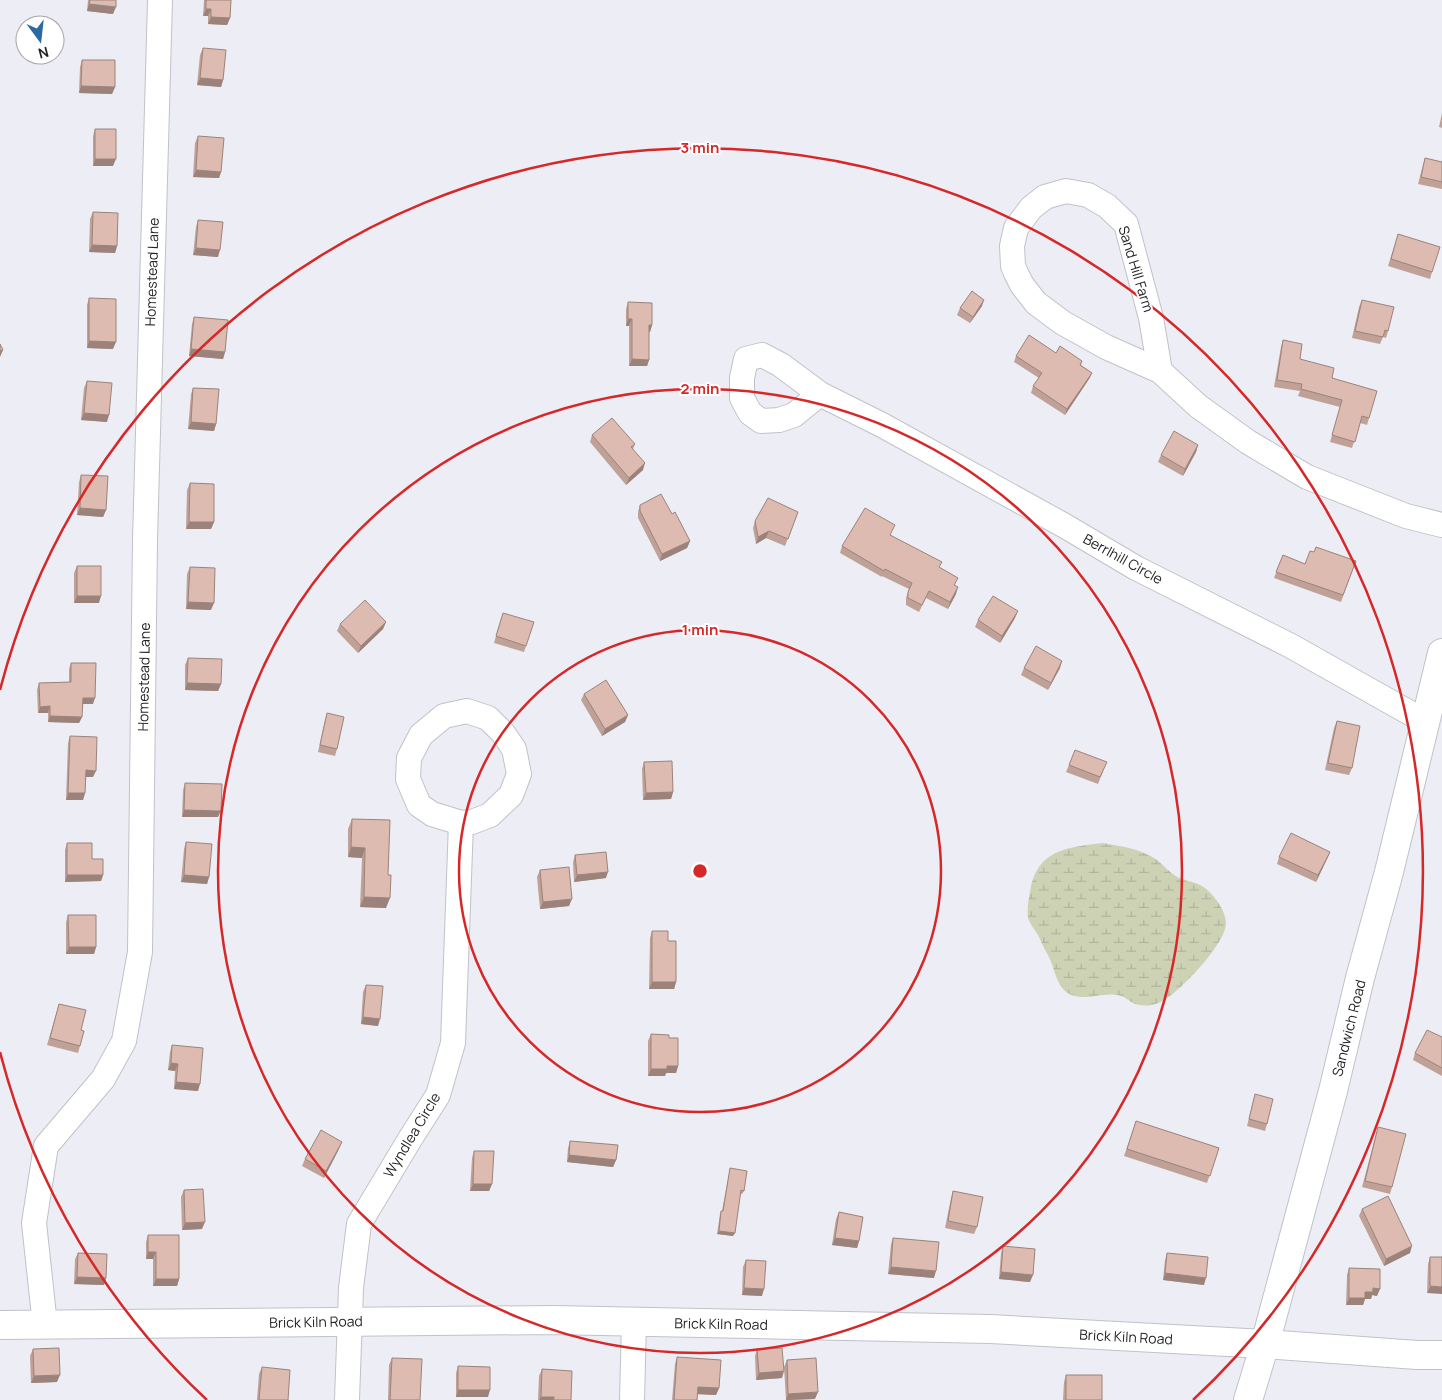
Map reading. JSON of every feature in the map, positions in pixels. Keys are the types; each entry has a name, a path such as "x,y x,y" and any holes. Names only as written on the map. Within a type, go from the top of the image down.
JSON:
{"main road":[{"name":"Sandwich Road","path":"1248,1400 1333,1091 1442,653"},
{"name":"Brick Kiln Road","path":"0,1325 551,1320 990,1329 1442,1355"}],"street":[{"name":"Homestead Lane","path":"45,1325 34,1224 46,1146 103,1079 124,1041 140,952 145,540 160,0"},
{"name":"Sand Hill Farm","path":"1160,371 1151,318 1126,224 1107,206 1088,195 1066,191 1045,197 1031,208 1016,228 1012,246 1013,266 1022,285 1036,303 1063,323 1106,346 1160,371 1198,406 1248,442 1307,477 1406,516 1442,525"},
{"name":"BerrIhill Circle","path":"820,394 891,430 1065,526 1136,568 1292,646 1426,722"},
{"path":"467,711 488,718 504,733 514,749 519,774 511,795 490,816 472,822 460,823 432,814 420,805 408,779 409,758 421,735 444,716 467,711"},
{"name":"Wyndlea Circle","path":"347,1400 351,1288 359,1224 438,1095 453,1043 460,823"},
{"path":"632,1400 634,1322"}],"green space":[{"path":"1103,843 1131,848 1151,856 1177,877 1199,884 1205,888 1216,899 1224,913 1226,923 1224,931 1204,963 1177,991 1156,1004 1146,1006 1136,1004 1122,996 1079,997 1066,992 1057,980 1048,955 1028,918 1028,902 1033,878 1046,859 1066,849"}],"building":[{"path":"90,0 116,0 116,7 89,4"},
{"path":"206,0 231,0 230,18 211,17 211,9 206,9"},
{"path":"203,48 226,50 223,80 200,78"},
{"path":"82,60 115,60 115,87 81,86"},
{"path":"95,129 116,129 116,159 95,159"},
{"path":"198,136 224,138 221,172 196,170"},
{"path":"1425,158 1442,162 1442,182 1421,177"},
{"path":"93,212 118,213 117,246 92,245"},
{"path":"198,220 223,222 220,250 196,248"},
{"path":"1398,234 1440,247 1432,272 1391,259"},
{"path":"972,291 984,300 973,317 960,308"},
{"path":"89,298 116,299 116,342 89,341"},
{"path":"1362,300 1394,307 1388,331 1385,330 1383,337 1355,331"},
{"path":"628,302 652,303 652,325 649,325 649,360 632,359 632,319 628,319"},
{"path":"194,317 228,320 225,352 191,349"},
{"path":"1029,335 1056,353 1060,346 1082,361 1080,365 1092,373 1067,409 1033,386 1042,373 1016,356"},
{"path":"1283,340 1302,344 1300,359 1334,368 1332,378 1377,391 1369,418 1362,416 1355,442 1332,435 1342,400 1301,389 1302,384 1277,380"},
{"path":"87,381 112,383 109,415 84,413"},
{"path":"193,388 219,389 216,424 191,422"},
{"path":"612,418 635,444 631,447 645,463 629,478 592,435"},
{"path":"1174,431 1198,445 1185,469 1161,455"},
{"path":"81,475 108,476 106,510 80,508"},
{"path":"190,483 214,484 214,522 189,522"},
{"path":"661,494 672,514 675,512 690,541 662,554 640,511 640,505"},
{"path":"768,498 798,512 788,539 769,531 758,537 755,521"},
{"path":"865,508 895,525 890,535 942,562 939,567 958,578 954,585 958,587 950,602 929,591 922,605 908,598 908,592 912,583 885,569 884,571 842,546"},
{"path":"1316,547 1356,561 1343,595 1276,572 1283,555 1305,564 1310,551 1314,552"},
{"path":"77,566 101,566 101,596 77,596"},
{"path":"190,567 215,568 214,603 188,602"},
{"path":"993,596 1018,611 1002,636 978,620"},
{"path":"365,600 386,622 361,646 340,624"},
{"path":"503,613 534,622 526,646 496,636"},
{"path":"1036,646 1062,661 1051,683 1024,668"},
{"path":"188,658 222,659 221,684 187,683"},
{"path":"71,663 96,663 95,698 83,698 82,717 50,716 50,706 40,707 39,683 71,682"},
{"path":"606,680 628,715 605,729 584,694"},
{"path":"327,713 344,717 337,749 320,745"},
{"path":"1337,721 1360,726 1352,768 1328,763"},
{"path":"70,736 97,737 96,771 86,770 85,793 68,793"},
{"path":"1075,750 1107,762 1100,777 1069,765"},
{"path":"672,761 673,792 646,793 644,762"},
{"path":"185,783 222,784 221,811 184,810"},
{"path":"352,819 390,820 388,875 391,875 390,898 364,897 365,848 351,847"},
{"path":"1291,833 1330,852 1318,875 1279,857"},
{"path":"186,842 212,844 209,877 184,875"},
{"path":"67,843 92,843 92,859 103,859 103,875 67,875"},
{"path":"606,852 608,872 577,875 575,855"},
{"path":"569,867 572,899 543,902 540,870"},
{"path":"68,915 96,915 96,947 69,947"},
{"path":"652,931 668,931 668,941 676,941 676,982 652,982"},
{"path":"366,985 383,986 380,1019 363,1017"},
{"path":"59,1004 86,1010 81,1030 84,1031 80,1046 50,1038"},
{"path":"1427,1030 1442,1037 1442,1068 1415,1053"},
{"path":"651,1034 669,1035 669,1038 678,1038 678,1066 667,1066 667,1069 651,1069"},
{"path":"172,1045 203,1048 200,1084 176,1082 178,1064 171,1063"},
{"path":"1255,1094 1273,1099 1267,1124 1249,1119"},
{"path":"1136,1121 1219,1148 1210,1176 1127,1149"},
{"path":"1378,1127 1406,1134 1392,1187 1365,1181"},
{"path":"321,1130 342,1142 326,1171 305,1159"},
{"path":"570,1141 618,1145 616,1160 569,1155"},
{"path":"474,1151 494,1151 492,1184 473,1184"},
{"path":"730,1168 747,1171 744,1191 741,1190 735,1233 719,1231"},
{"path":"203,1189 205,1222 185,1223 184,1190"},
{"path":"953,1191 983,1197 977,1227 948,1221"},
{"path":"1388,1196 1412,1246 1386,1259 1362,1209"},
{"path":"839,1212 863,1217 859,1241 835,1238"},
{"path":"148,1235 179,1235 179,1279 156,1279 156,1252 148,1252"},
{"path":"893,1238 939,1242 936,1271 891,1267"},
{"path":"1003,1246 1035,1249 1033,1275 1001,1272"},
{"path":"78,1253 107,1254 106,1278 77,1277"},
{"path":"1167,1253 1208,1257 1206,1278 1165,1273"},
{"path":"1430,1257 1442,1257 1442,1287 1430,1286"},
{"path":"746,1260 766,1261 764,1289 744,1288"},
{"path":"1349,1268 1380,1269 1380,1289 1373,1288 1373,1292 1365,1292 1365,1298 1349,1298"},
{"path":"59,1348 60,1375 34,1376 33,1349"},
{"path":"782,1348 784,1371 759,1373 757,1349"},
{"path":"677,1357 721,1360 719,1388 698,1387 697,1400 674,1400"},
{"path":"392,1358 422,1359 420,1400 390,1400"},
{"path":"816,1358 818,1392 788,1394 787,1360"},
{"path":"458,1366 490,1367 490,1390 458,1390"},
{"path":"262,1367 290,1370 288,1400 259,1400"},
{"path":"542,1369 572,1371 571,1400 554,1400 554,1397 541,1397"},
{"path":"1066,1375 1102,1375 1102,1400 1066,1400"}]}
